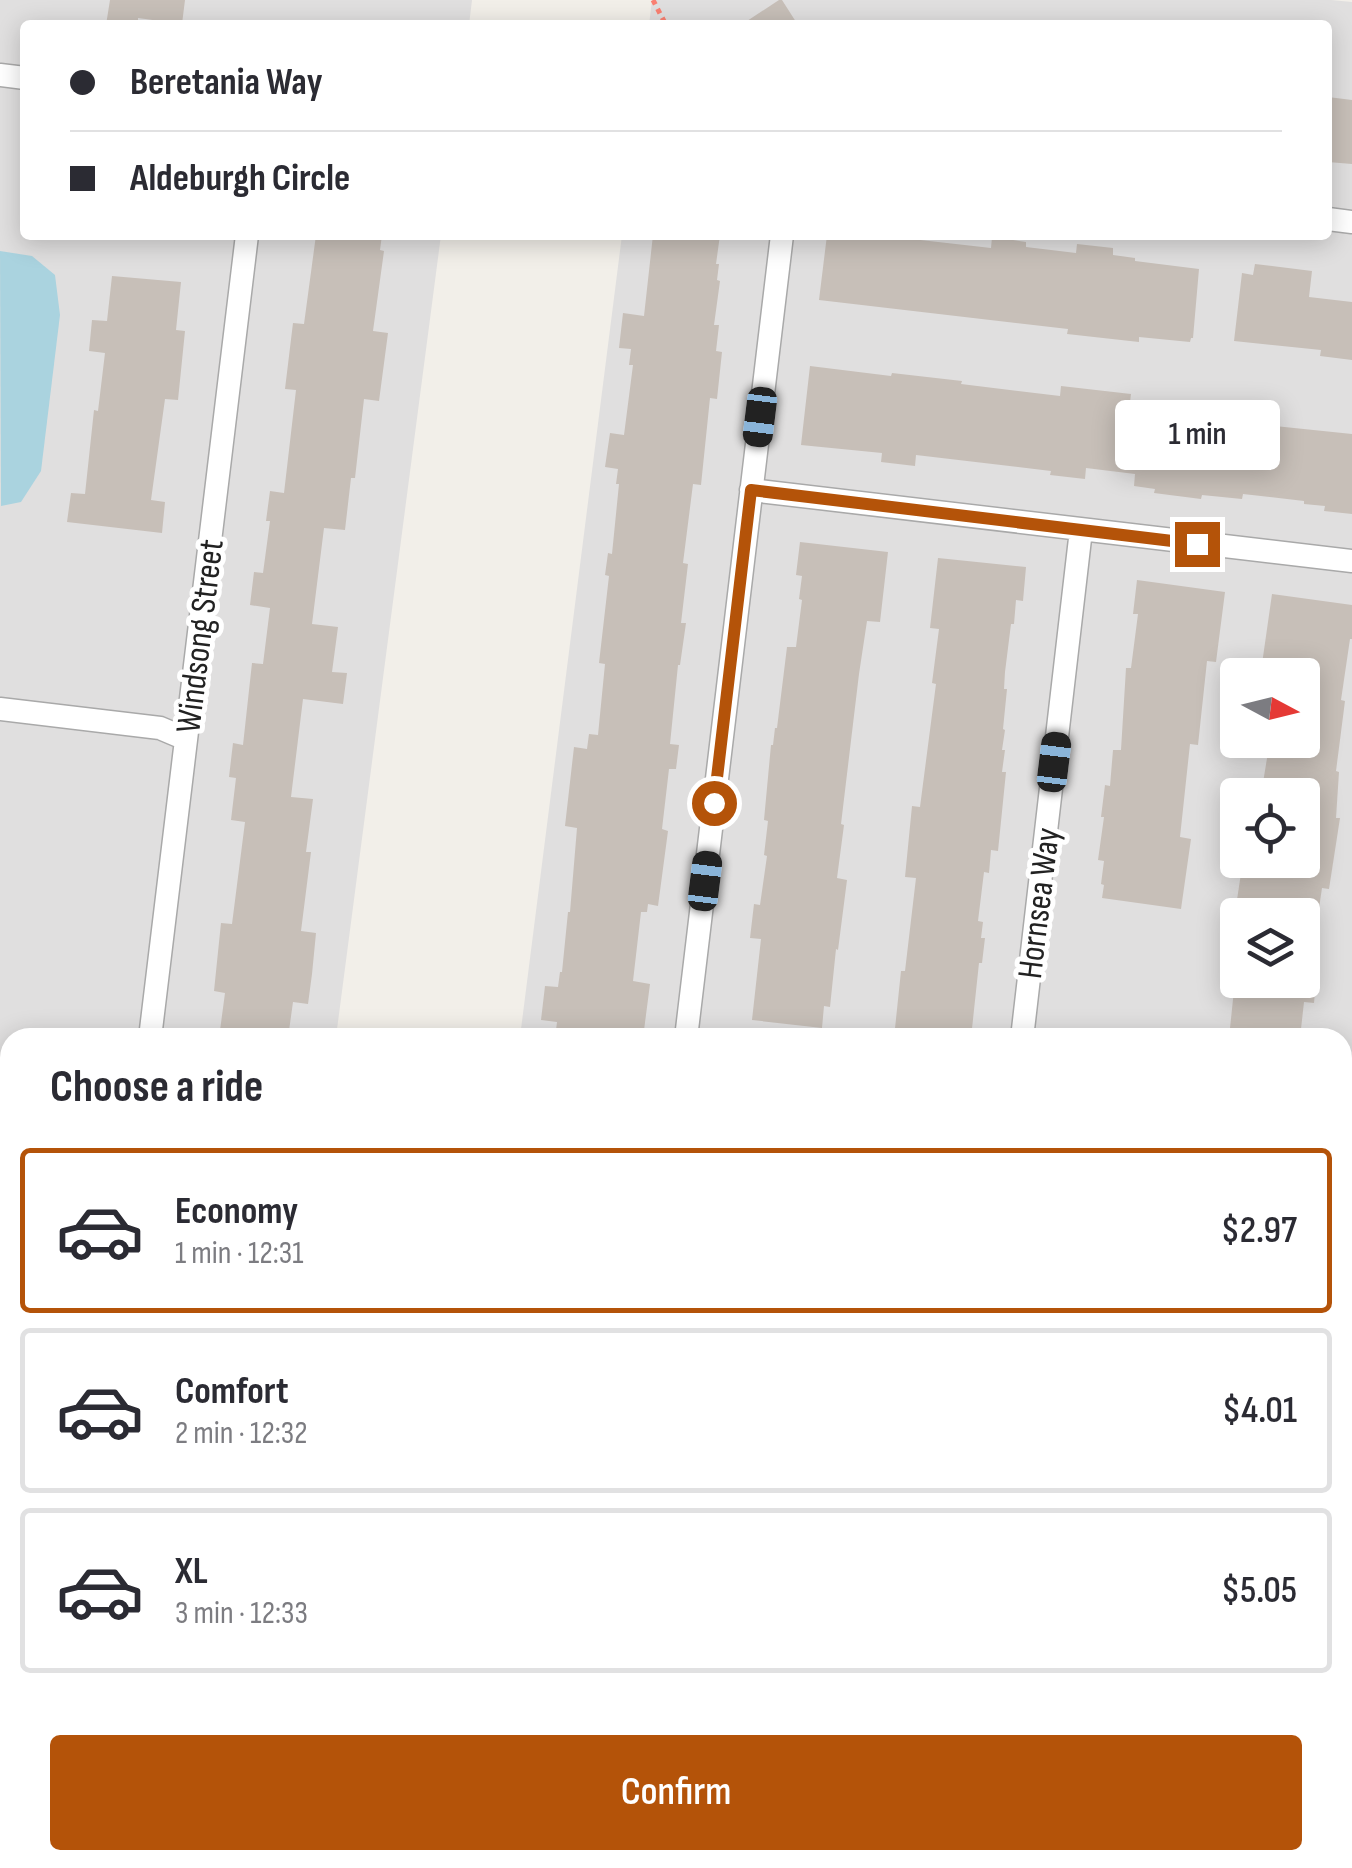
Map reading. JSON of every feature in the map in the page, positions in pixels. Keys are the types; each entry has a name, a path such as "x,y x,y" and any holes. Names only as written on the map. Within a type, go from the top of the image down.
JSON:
{"street":[{"name":"Windsong Street","path":"151,1028 246,240"},
{"path":"687,1028 781,240"},
{"path":"751,490 1352,561"},
{"name":"Hornsea Way","path":"1023,1028 1081,530"},
{"path":"0,708 160,728 186,739"}],"shaded area":[{"path":"0,0 472,0 470,20 20,20 20,240 440,240 337,1028 0,1028"},
{"path":"652,0 1352,2 1352,1028 521,1028 621,240 1332,240 1332,20 650,20"}],"water":[{"path":"0,251 32,256 55,275 60,315 41,471 21,502 1,506"}],"building":[{"path":"110,0 185,0 182,20 107,20"},
{"path":"782,0 795,20 749,20"},
{"path":"1332,98 1352,100 1352,164 1332,162"},
{"path":"315,240 381,240 380,250 384,251 373,331 388,333 379,401 364,399 345,530 324,528 312,624 338,627 332,672 347,673 343,704 303,699 291,797 313,799 301,931 316,933 308,1004 293,1002 289,1028 220,1028 225,993 214,991 221,923 232,924 245,822 231,820 236,778 229,777 233,743 243,745 252,663 263,664 270,608 250,605 254,572 263,573 270,491 284,493 296,390 285,389 293,323 304,324"},
{"path":"652,240 719,240 716,264 720,281 714,325 719,325 716,351 722,352 717,399 710,398 701,485 693,484 683,563 688,564 681,623 686,623 670,744 679,745 676,769 669,769 662,829 668,831 658,906 648,904 647,912 641,912 633,981 650,984 644,1028 556,1028 557,1022 541,1020 545,986 558,987 570,912 577,828 565,826 574,747 587,749 589,734 598,735 605,664 599,663 609,576 605,575 608,553 612,554 619,484 618,469 605,467 610,433 624,435 633,365 629,365 631,349 619,348 623,313 644,316"},
{"path":"826,240 920,240 991,248 992,240 1012,240 1026,242 1026,247 1076,253 1077,244 1113,248 1113,255 1135,261 1199,269 1190,342 1139,337 1139,342 1067,334 1068,329 819,300"},
{"path":"1255,264 1312,271 1309,297 1352,302 1352,360 1320,356 1321,350 1234,341 1242,273 1253,275"},
{"path":"112,276 181,282 176,330 185,331 178,400 165,399 151,500 165,502 162,533 67,522 71,493 85,494 105,353 89,351 92,320 107,321"},
{"path":"810,366 962,381 961,384 1060,396 1061,386 1131,394 1129,411 1352,434 1352,514 1324,511 1325,506 1304,501 1243,494 1242,499 1202,495 1201,499 1154,493 1155,489 1134,486 1135,474 1086,468 1085,479 1050,475 1051,471 916,455 915,466 881,462 882,453 801,445"},
{"path":"800,542 888,552 880,622 867,621 859,674 837,878 847,880 830,1007 824,1006 822,1028 752,1020 761,939 750,938 754,904 760,905 767,856 764,855 768,821 764,820 771,745 777,728 787,647 796,647 802,600 802,576 796,575"},
{"path":"938,558 1026,567 1023,601 1016,600 1005,672 1002,772 1006,772 998,851 991,850 989,873 984,872 978,921 983,922 981,938 985,938 972,1028 895,1028 916,878 905,877 912,806 920,807 936,684 932,683 939,629 930,628"},
{"path":"1137,580 1225,592 1216,662 1207,661 1198,745 1190,744 1180,837 1191,839 1181,909 1102,898 1104,861 1098,860 1101,817 1105,785 1110,786 1113,750 1121,750 1126,668 1131,668 1138,614 1133,614"},
{"path":"1272,594 1352,605 1352,639 1341,700 1345,701 1336,771 1336,818 1340,818 1329,889 1322,888 1320,902 1320,898 1237,898 1240,878 1320,878 1320,778 1264,778 1267,758 1320,758 1320,658 1263,658"},
{"path":"1233,998 1314,998 1314,1003 1304,1002 1301,1028 1230,1028"}],"route":[{"path":"714,803 751,490 1197,544"}]}
